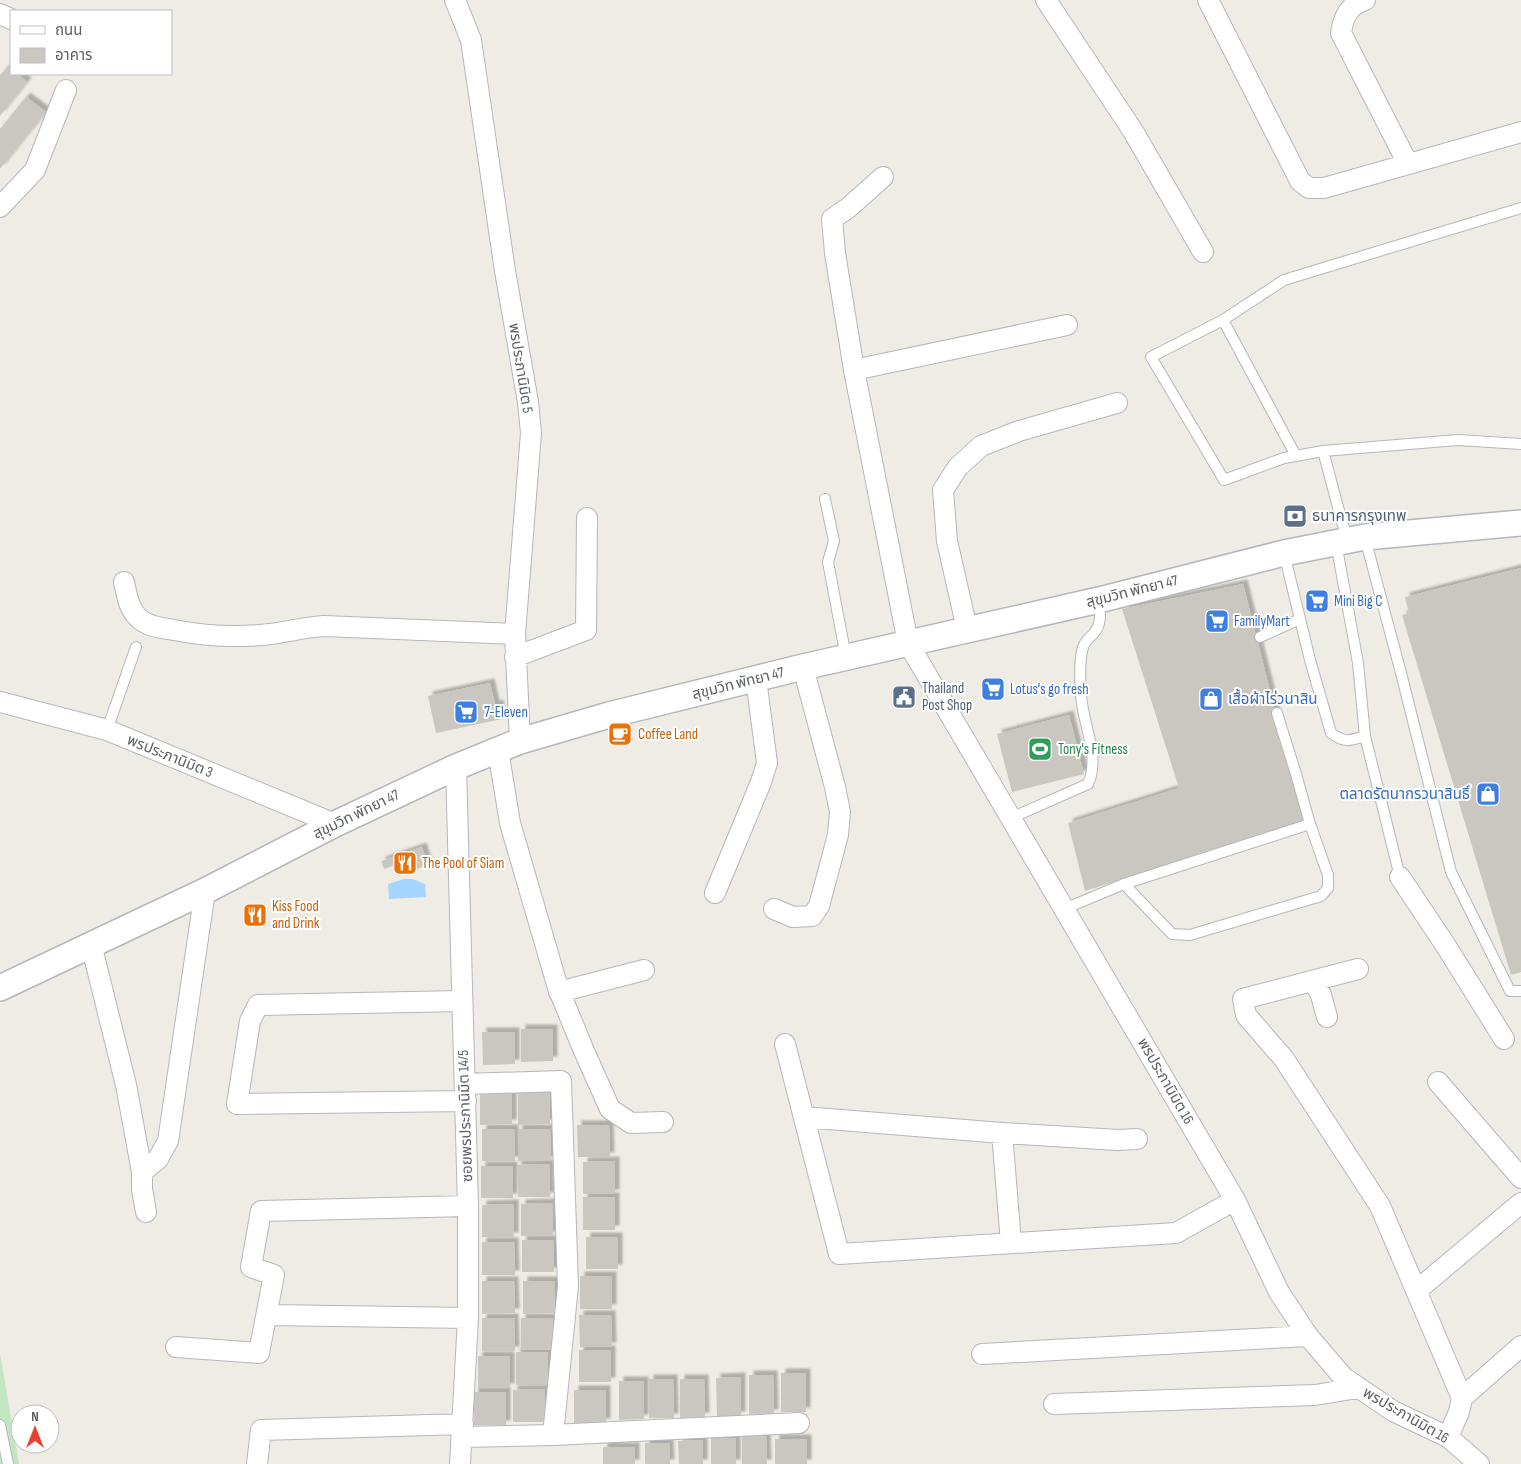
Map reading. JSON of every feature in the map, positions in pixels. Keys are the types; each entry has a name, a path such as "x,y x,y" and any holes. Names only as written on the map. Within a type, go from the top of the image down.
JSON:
{"street":[{"name":"พรประภานิมิต 5","path":"455,0 471,40 504,271 528,402 531,433 514,634 509,745 510,823 560,992 610,1109 631,1123 663,1122"},
{"path":"1046,0 1133,131 1203,252"},
{"path":"1208,0 1300,180 1309,188 1324,188 1521,132"},
{"path":"1365,0 1348,10 1341,33 1408,164"},
{"path":"0,207 34,170 66,90"},
{"name":"พรประภานิมิต 16","path":"883,176 848,208 832,219 834,253 854,370 908,643 1236,1200 1279,1292 1308,1336 1343,1377 1393,1411 1448,1437 1480,1464"},
{"path":"854,370 1067,325"},
{"path":"967,630 947,541 943,490 958,467 981,446 1019,431 1117,403"},
{"path":"514,656 586,630 587,518"},
{"name":"สุขุมวิท พัทยา 47","path":"0,988 204,891 335,824 456,767 509,745 609,715 803,667 1099,600 1284,553 1350,540 1521,523"},
{"path":"124,582 128,604 140,620 155,627 188,633 240,636 272,634 300,628 324,626 514,634"},
{"path":"774,909 792,917 805,918 812,916 818,906 838,835 840,812 835,787 803,667"},
{"path":"715,893 767,763 756,679"},
{"name":"พรประภานิมิต 3","path":"0,702 107,730 335,824"},
{"name":"ซอยพรประภานิมิต 14/5","path":"456,767 468,1206 468,1318 460,1464"},
{"path":"1400,877 1504,1039"},
{"path":"142,1172 158,1159 168,1141 204,891"},
{"path":"91,944 126,1085 142,1172 142,1189 146,1212"},
{"path":"1358,969 1243,999 1246,1015 1284,1059 1380,1206 1462,1398"},
{"path":"560,992 644,970"},
{"path":"1314,982 1321,995 1327,1017"},
{"path":"462,1001 258,1005 250,1021 236,1104 465,1093 560,1081 568,1286 553,1435"},
{"path":"785,1044 839,1254 1176,1233 1236,1200"},
{"path":"1438,1082 1521,1178"},
{"path":"804,1117 1002,1133 1118,1140 1138,1139"},
{"path":"1002,1133 1011,1243"},
{"path":"1416,1291 1521,1203"},
{"path":"176,1347 259,1353 268,1315 274,1275 251,1267 261,1211 468,1206"},
{"path":"268,1315 468,1318"},
{"path":"982,1354 1308,1336"},
{"path":"1448,1437 1462,1398 1521,1346"},
{"path":"1054,1404 1315,1395 1358,1388"},
{"path":"258,1464 261,1430 463,1431 553,1435 799,1423"}],"lane":[{"path":"1521,208 1284,280 1223,320 1151,356 1224,480 1284,458 1323,451 1458,440 1521,444"},
{"path":"1223,320 1296,456"},
{"path":"1323,451 1342,522 1401,673 1451,872 1510,991 1521,991"},
{"path":"825,499 834,541 828,562 846,657"},
{"path":"1350,540 1365,736 1400,877"},
{"path":"1284,553 1331,733 1339,739 1348,741 1365,736"},
{"path":"1011,818 1088,784 1092,776 1093,761 1081,696 1081,670 1084,645 1098,629 1100,620 1099,600"},
{"path":"1260,637 1300,619"},
{"path":"107,730 136,647"},
{"path":"1124,884 1172,934 1190,935 1321,896 1328,888 1328,875 1310,824 1277,712"},
{"path":"1064,909 1124,884 1310,824"},
{"path":"0,1425 8,1464"}],"green space":[{"path":"0,1354 10,1412 10,1454 17,1454 19,1464 0,1464"}],"water":[{"path":"404,879 412,879 425,884 426,897 389,899 388,884"}],"building":[{"path":"8,66 10,68 10,75 19,75 27,82 0,116 0,75"},
{"path":"26,97 46,112 0,169 0,129"},
{"name":"ตลาดรัตนากรวนาสินธิ์","path":"1521,568 1521,972 1511,975 1402,615 1409,613 1405,597"},
{"name":"เสื้อผ้าไร่วนาสิน","path":"1243,584 1303,822 1085,891 1068,823 1179,788 1122,609"},
{"name":"7-Eleven","path":"490,683 495,705 499,704 502,719 436,733 428,696"},
{"name":"Tony's Fitness","path":"1069,715 1084,774 1012,792 997,734"},
{"name":"The Pool of Siam","path":"422,847 428,865 400,875 396,865 384,869 381,861"},
{"path":"521,1029 553,1029 553,1061 521,1062"},
{"path":"482,1032 515,1032 515,1064 483,1065"},
{"path":"480,1092 512,1092 512,1124 480,1125"},
{"path":"518,1092 550,1092 550,1124 518,1125"},
{"path":"577,1125 609,1125 610,1157 578,1157"},
{"path":"482,1129 514,1129 515,1161 482,1161"},
{"path":"518,1129 550,1129 551,1161 518,1161"},
{"path":"615,1161 615,1194 583,1194 583,1162"},
{"path":"549,1164 550,1197 518,1197 517,1165"},
{"path":"481,1166 513,1166 513,1198 481,1198"},
{"path":"583,1197 615,1197 615,1230 583,1230"},
{"path":"553,1203 553,1236 521,1236 521,1204"},
{"path":"514,1204 514,1237 482,1237 482,1205"},
{"path":"586,1237 618,1237 618,1269 586,1269"},
{"path":"522,1240 554,1240 554,1272 522,1272"},
{"path":"482,1242 514,1242 515,1275 482,1275"},
{"path":"580,1276 612,1276 612,1309 580,1309"},
{"path":"482,1281 514,1281 515,1313 482,1314"},
{"path":"523,1281 555,1281 555,1313 523,1314"},
{"path":"579,1315 611,1315 612,1347 580,1347"},
{"path":"482,1318 514,1318 515,1351 482,1351"},
{"path":"521,1318 553,1318 553,1350 521,1350"},
{"path":"579,1350 611,1350 611,1382 579,1382"},
{"path":"516,1352 548,1352 548,1385 516,1385"},
{"path":"478,1356 510,1356 510,1388 478,1388"},
{"path":"781,1373 806,1373 806,1412 781,1412"},
{"path":"749,1375 773,1375 774,1414 749,1414"},
{"path":"741,1377 741,1416 717,1416 716,1378"},
{"path":"649,1379 673,1379 674,1418 649,1418"},
{"path":"680,1379 704,1379 705,1417 680,1418"},
{"path":"619,1381 644,1381 644,1419 619,1420"},
{"path":"545,1389 545,1422 513,1422 513,1390"},
{"path":"574,1390 606,1390 606,1423 574,1423"},
{"path":"474,1392 506,1392 506,1425 474,1425"},
{"path":"742,1436 766,1436 767,1464 742,1464"},
{"path":"711,1438 736,1438 736,1464 711,1464"},
{"path":"775,1439 807,1439 807,1464 775,1464"},
{"path":"703,1440 703,1464 679,1464 678,1441"},
{"path":"645,1443 669,1443 670,1464 645,1464"},
{"path":"603,1447 635,1447 635,1464 603,1464"}],"place":[{"name":"ธนาคารกรุงเทพ","path":"1295,516"},
{"name":"Mini Big C","path":"1317,601"},
{"name":"FamilyMart","path":"1217,621"},
{"name":"Lotus's go fresh","path":"993,689"},
{"name":"Thailand Post Shop","path":"904,697"},
{"name":"เสื้อผ้าไร่วนาสิน","path":"1211,699"},
{"name":"7-Eleven","path":"466,712"},
{"name":"Coffee Land","path":"620,734"},
{"name":"Tony's Fitness","path":"1040,749"},
{"name":"ตลาดรัตนากรวนาสินธิ์","path":"1488,794"},
{"name":"The Pool of Siam","path":"405,863"},
{"name":"Kiss Food and Drink","path":"255,915"}]}
